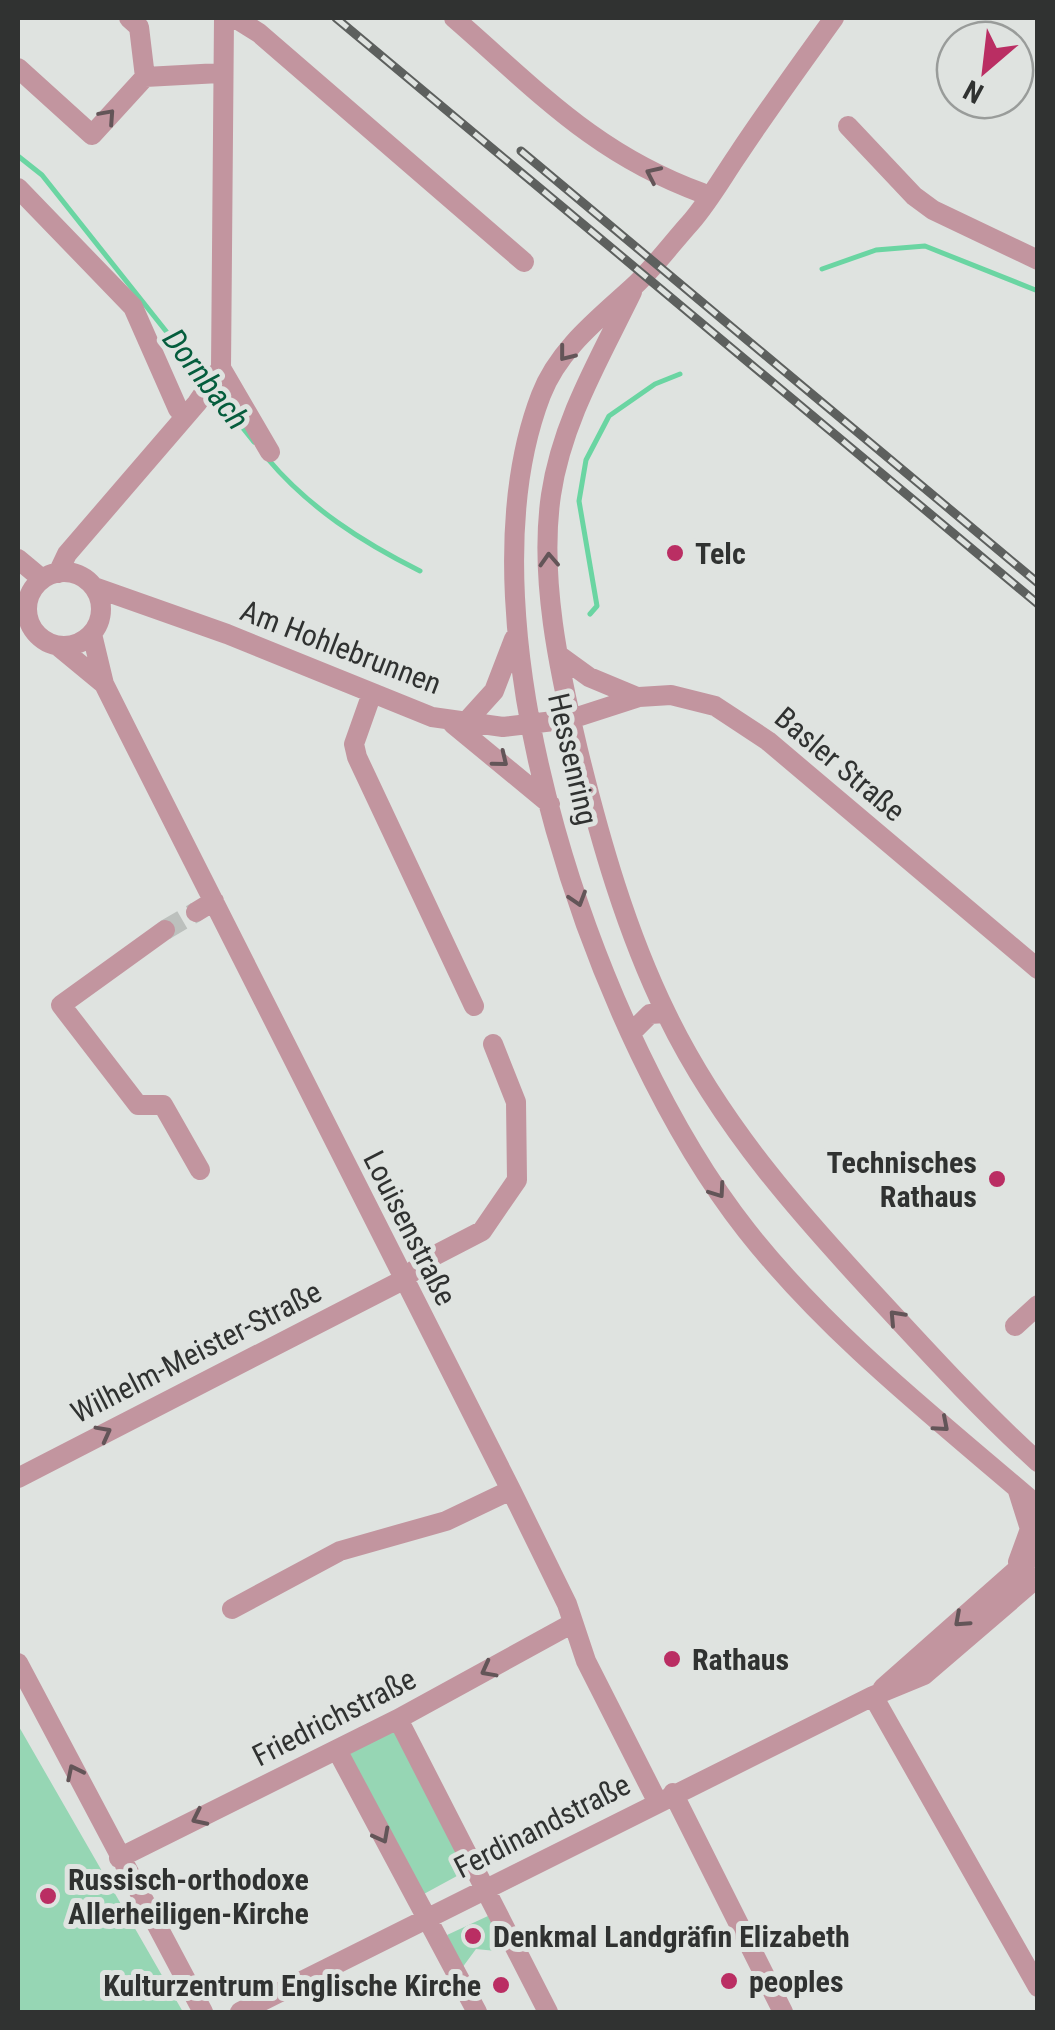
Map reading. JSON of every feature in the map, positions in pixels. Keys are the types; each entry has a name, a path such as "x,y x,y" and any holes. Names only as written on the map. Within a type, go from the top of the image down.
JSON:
{"street":[{"path":"129,18 139,27 144,76"},
{"path":"224,18 220,73 220,371 270,452"},
{"path":"235,18 259,33 524,262"},
{"path":"454,18 607,149 658,177 702,194"},
{"path":"636,286 710,198 834,18"},
{"path":"18,68 92,134 144,76 220,73"},
{"path":"848,126 914,196 933,210 1038,260"},
{"path":"676,236 702,194 732,162"},
{"path":"18,188 132,307 178,410 191,409"},
{"name":"Hessenring","path":"636,286 569,349 541,394 516,498 511,575 516,632 551,805 584,920 630,1032 697,1162 766,1254 872,1362 1038,1506"},
{"name":"Hessenring","path":"636,286 581,394 552,492 548,552 571,718 610,874 666,1013 714,1101 769,1175 938,1363 1038,1462"},
{"path":"50,643 22,603 50,576 220,371"},
{"path":"18,640 82,642 92,634 102,610 82,556 95,522"},
{"path":"18,559 50,576 89,582"},
{"name":"Am Hohlebrunnen","path":"89,582 371,696 456,722 532,724 571,718"},
{"name":"Am Hohlebrunnen","path":"102,610 152,607"},
{"path":"516,632 494,691 456,722 551,805"},
{"name":"Louisenstraße","path":"92,634 104,684 205,906 511,1490 573,1623 586,1661 665,1797 776,2009"},
{"name":"Louisenstraße","path":"50,643 104,684"},
{"name":"Hessenring","path":"560,656 589,677 639,697"},
{"name":"Basler Straße","path":"571,718 639,697 671,695 731,713 1038,969"},
{"path":"371,696 354,744 357,757 474,1006"},
{"path":"165,930 62,1005 138,1105 162,1104 200,1170"},
{"path":"630,1032 650,1014 666,1013"},
{"name":"Wilhelm-Meister-Straße","path":"18,1478 403,1280 426,1260 482,1231 517,1180 516,1102 493,1044"},
{"path":"1016,1326 1038,1305"},
{"path":"1018,1489 1030,1529 1029,1579"},
{"path":"232,1609 340,1551 446,1521 511,1490"},
{"name":"Ferdinandstraße","path":"240,2012 665,1797 924,1675 1029,1579 1038,1552"},
{"name":"Friedrichstraße","path":"118,1858 337,1750 573,1623"},
{"path":"18,1663 203,2012"},
{"path":"874,1696 1038,1988"},
{"path":"398,1718 548,2012"},
{"path":"337,1750 477,2012"}],"green space":[{"path":"18,1725 183,2012 18,2012"},
{"path":"396,1728 468,1870 422,1895 349,1754"},
{"path":"488,1916 504,1947 496,1951 476,1949 462,1968 447,1935"}],"waterway":[{"name":"Dornbach","path":"18,156 42,175 204,379"},
{"name":"Dornbach","path":"822,269 876,250 925,246 1038,291"},
{"name":"Dornbach","path":"590,614 597,606 579,501 586,460 609,416 655,384 680,374"},
{"name":"Dornbach","path":"214,392 254,442"},
{"name":"Dornbach","path":"267,458 300,493 338,522 420,571"}],"tunnel":[{"path":"165,930 196,912"}],"railway":[{"path":"336,18 1038,604"},
{"path":"521,151 1038,583"}],"place":[{"name":"Telc","path":"675,553"},
{"name":"Technisches Rathaus","path":"997,1179"},
{"name":"Rathaus","path":"672,1659"},
{"name":"Russisch-orthodoxe Allerheiligen-Kirche","path":"48,1896"},
{"name":"Denkmal Landgräfin Elizabeth","path":"473,1936"},
{"name":"peoples","path":"729,1981"},
{"name":"Kulturzentrum Englische Kirche","path":"501,1985"}]}
